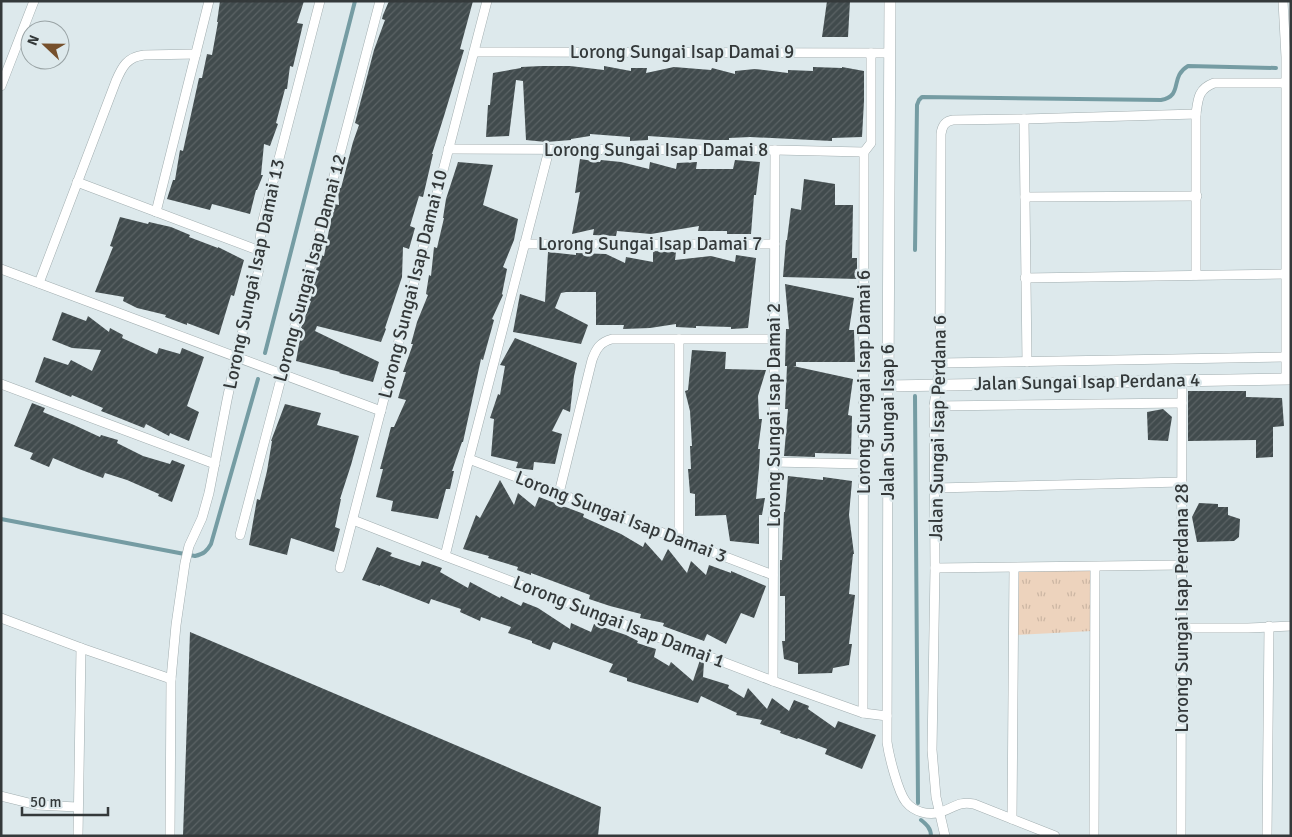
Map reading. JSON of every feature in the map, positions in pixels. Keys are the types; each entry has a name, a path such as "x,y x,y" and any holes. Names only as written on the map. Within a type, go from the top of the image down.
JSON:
{"street":[{"path":"1,86 34,1"},
{"path":"156,212 209,1"},
{"name":"Lorong Sungai Isap Damai 13","path":"170,836 171,679 176,626 188,546 202,518 209,493 236,357 259,269 262,224 320,1"},
{"name":"Lorong Sungai Isap Damai 12","path":"240,535 380,1"},
{"name":"Lorong Sungai Isap Damai 10","path":"340,568 487,1"},
{"name":"Jalan Sungai Isap 6","path":"890,1 887,742 890,758 904,800 916,810 924,813 940,812"},
{"path":"1283,1 1286,57 1285,83 1288,103 1285,358 1288,379"},
{"name":"Lorong Sungai Isap Damai 9","path":"474,52 890,53"},
{"name":"Lorong Sungai Isap Damai 6","path":"863,713 864,152 871,143 872,53"},
{"path":"39,283 119,72 129,60 136,56 196,54"},
{"path":"1196,275 1196,114 1199,96 1207,86 1214,84 1285,83"},
{"path":"1027,362 1024,119 1196,114"},
{"name":"Jalan Sungai Isap Perdana 6","path":"945,836 936,797 932,750 936,488 934,406 940,363 941,134 944,124 948,120 1024,119"},
{"name":"Lorong Sungai Isap Damai 8","path":"448,149 864,152"},
{"path":"445,556 549,150"},
{"name":"Lorong Sungai Isap Damai 2","path":"773,681 775,150"},
{"path":"77,182 260,251"},
{"path":"1025,198 1196,196"},
{"name":"Lorong Sungai Isap Damai 7","path":"524,244 775,244"},
{"path":"1,269 381,411"},
{"path":"1026,278 1286,274"},
{"path":"678,539 679,339"},
{"path":"559,493 592,360 599,345 605,340 775,339"},
{"path":"940,363 1285,358"},
{"name":"Jalan Sungai Isap Perdana 4","path":"888,386 1288,379"},
{"name":"Lorong Sungai Isap Perdana 28","path":"1181,836 1182,380"},
{"path":"1,384 215,464"},
{"path":"934,406 1182,403"},
{"name":"Lorong Sungai Isap Damai 3","path":"469,459 773,575"},
{"path":"774,462 864,464"},
{"path":"936,488 1182,482"},
{"name":"Lorong Sungai Isap Damai 1","path":"353,520 773,681 863,713 887,716"},
{"path":"935,568 1182,565"},
{"path":"1094,836 1095,567"},
{"path":"1012,819 1014,568"},
{"path":"1,618 171,679"},
{"path":"1267,836 1268,626"},
{"path":"1181,628 1291,626"},
{"path":"78,836 81,648"},
{"path":"1,796 37,805 78,807"},
{"path":"940,812 955,805 974,804 1055,836"}],"green space":[{"path":"1092,570 1092,631 1016,635 1017,571"}],"building":[{"path":"220,1 304,1 297,23 303,24 293,67 290,66 287,89 285,89 276,123 278,124 270,146 264,144 261,175 263,175 256,190 250,214 212,204 210,210 167,199 173,180 175,180 180,150 183,151 199,78 202,78 207,54 212,55"},
{"path":"389,1 473,1 460,49 464,50 432,154 423,197 419,196 410,226 415,228 409,249 403,247 402,277 381,342 317,326 315,331 379,362 373,382 296,361 301,328 311,301 308,300 319,271 316,270 320,255 324,256 334,204 339,205 338,187 341,188 359,125 355,123 374,50 385,20 382,19 383,15"},
{"path":"827,1 850,1 848,37 822,37"},
{"path":"570,66 604,70 604,66 631,71 631,68 647,68 646,73 674,67 711,70 712,68 735,74 735,71 755,69 788,73 788,70 813,71 813,67 842,67 864,71 862,137 832,138 832,141 750,137 708,140 648,136 648,140 630,141 630,137 590,134 590,136 571,140 546,142 526,140 523,81 516,80 509,136 486,137 493,73 521,67"},
{"path":"580,159 600,162 601,160 621,162 649,169 650,162 676,169 677,163 697,162 696,169 733,169 735,160 760,162 756,195 754,195 751,234 727,234 727,231 698,231 699,226 651,234 617,231 616,236 593,235 594,229 572,234 580,192 575,193"},
{"path":"458,162 493,165 483,205 518,219 514,240 503,267 507,269 503,295 492,319 494,320 483,360 481,359 463,442 452,471 454,471 450,489 446,489 438,519 391,511 393,501 376,497 383,469 380,469 391,427 394,427 406,400 398,398 406,372 403,372 413,344 411,344 417,322 428,295 426,294 429,275 431,276 434,247 437,248 446,199"},
{"path":"804,179 835,184 835,205 853,205 852,258 857,258 857,279 783,277 791,208 801,210"},
{"path":"120,217 171,227 190,235 189,237 218,247 244,260 234,296 231,295 219,335 165,317 166,315 137,308 123,301 124,297 95,292 113,247 110,246"},
{"path":"653,251 676,252 675,260 711,256 735,262 736,255 756,258 748,328 676,327 676,324 650,328 623,329 624,325 596,325 596,292 566,292 561,293 555,308 588,325 581,344 513,332 520,294 545,302 548,252 576,255 576,253 606,254 625,263 626,257 653,262"},
{"path":"785,284 854,298 849,330 854,330 855,362 796,362 796,366 793,366 853,379 848,415 852,416 851,454 815,453 815,457 784,456 788,409 785,409 786,329 789,329"},
{"path":"62,312 86,321 88,316 109,332 110,328 123,335 122,338 157,354 159,348 180,354 182,348 204,357 187,406 199,412 189,441 170,433 169,436 146,424 144,428 101,411 103,408 35,382 44,357 68,365 71,360 92,371 101,350 72,348 52,340"},
{"path":"515,338 577,363 570,412 563,409 552,431 562,434 555,464 534,462 533,470 516,468 518,462 491,456 494,419 490,418 498,394 500,395 505,366 500,365"},
{"path":"692,350 726,352 725,369 766,370 758,396 759,419 762,419 758,449 760,449 756,499 765,498 762,515 759,515 759,544 730,541 726,515 695,516 695,494 690,493 688,469 691,469 690,446 692,446 690,411 685,391 688,390"},
{"path":"1188,391 1246,391 1246,397 1282,398 1284,426 1273,427 1273,457 1256,458 1256,440 1188,441"},
{"path":"32,403 45,408 43,412 100,437 101,435 118,440 117,443 143,456 170,464 172,460 185,465 172,502 127,480 105,473 103,478 53,458 49,467 30,459 33,453 14,446"},
{"path":"285,404 321,413 317,425 359,436 340,499 335,527 340,529 334,552 291,538 287,555 249,545 257,499 260,500 267,471 271,441"},
{"path":"1163,409 1172,417 1168,441 1148,440 1147,412"},
{"path":"788,476 823,480 823,477 852,481 849,515 854,554 849,594 855,595 849,644 852,644 849,665 833,668 832,673 798,674 798,663 784,659 782,641 785,641 785,596 780,596 780,560 782,560"},
{"path":"500,480 514,505 518,493 535,507 539,497 584,514 583,517 621,534 643,547 645,542 662,561 668,549 687,573 691,561 706,575 709,565 731,573 731,571 766,586 754,618 741,613 726,644 707,634 704,641 663,626 664,623 640,618 641,614 589,599 590,595 531,573 531,575 517,570 518,567 463,549 476,515 480,518"},
{"path":"1199,503 1218,504 1218,507 1228,507 1228,515 1240,519 1239,537 1234,541 1197,542 1192,517"},
{"path":"377,547 392,553 390,556 420,566 422,561 442,568 440,572 468,588 470,582 500,598 501,596 521,606 523,602 538,608 570,629 571,623 591,632 594,624 626,635 638,641 637,643 656,649 654,657 669,666 671,662 693,681 700,660 704,662 703,677 729,685 728,688 744,698 748,688 767,709 772,698 789,711 794,700 809,706 808,709 835,728 838,721 876,735 862,769 825,754 827,749 780,733 781,731 760,724 762,720 736,715 737,713 701,696 698,703 627,681 627,678 609,672 613,664 553,642 550,650 532,643 532,641 508,633 511,627 481,617 480,621 460,612 461,609 431,599 429,604 362,580"},
{"path":"190,632 601,807 598,836 183,836"}],"waterway":[{"path":"265,353 355,1"},
{"path":"915,250 917,105 922,97 1161,100 1172,95 1179,75 1188,66 1276,68"},
{"path":"1,519 195,556 203,553 211,544 258,379"},
{"path":"915,396 918,803"},
{"path":"921,820 929,828 931,836"}]}
